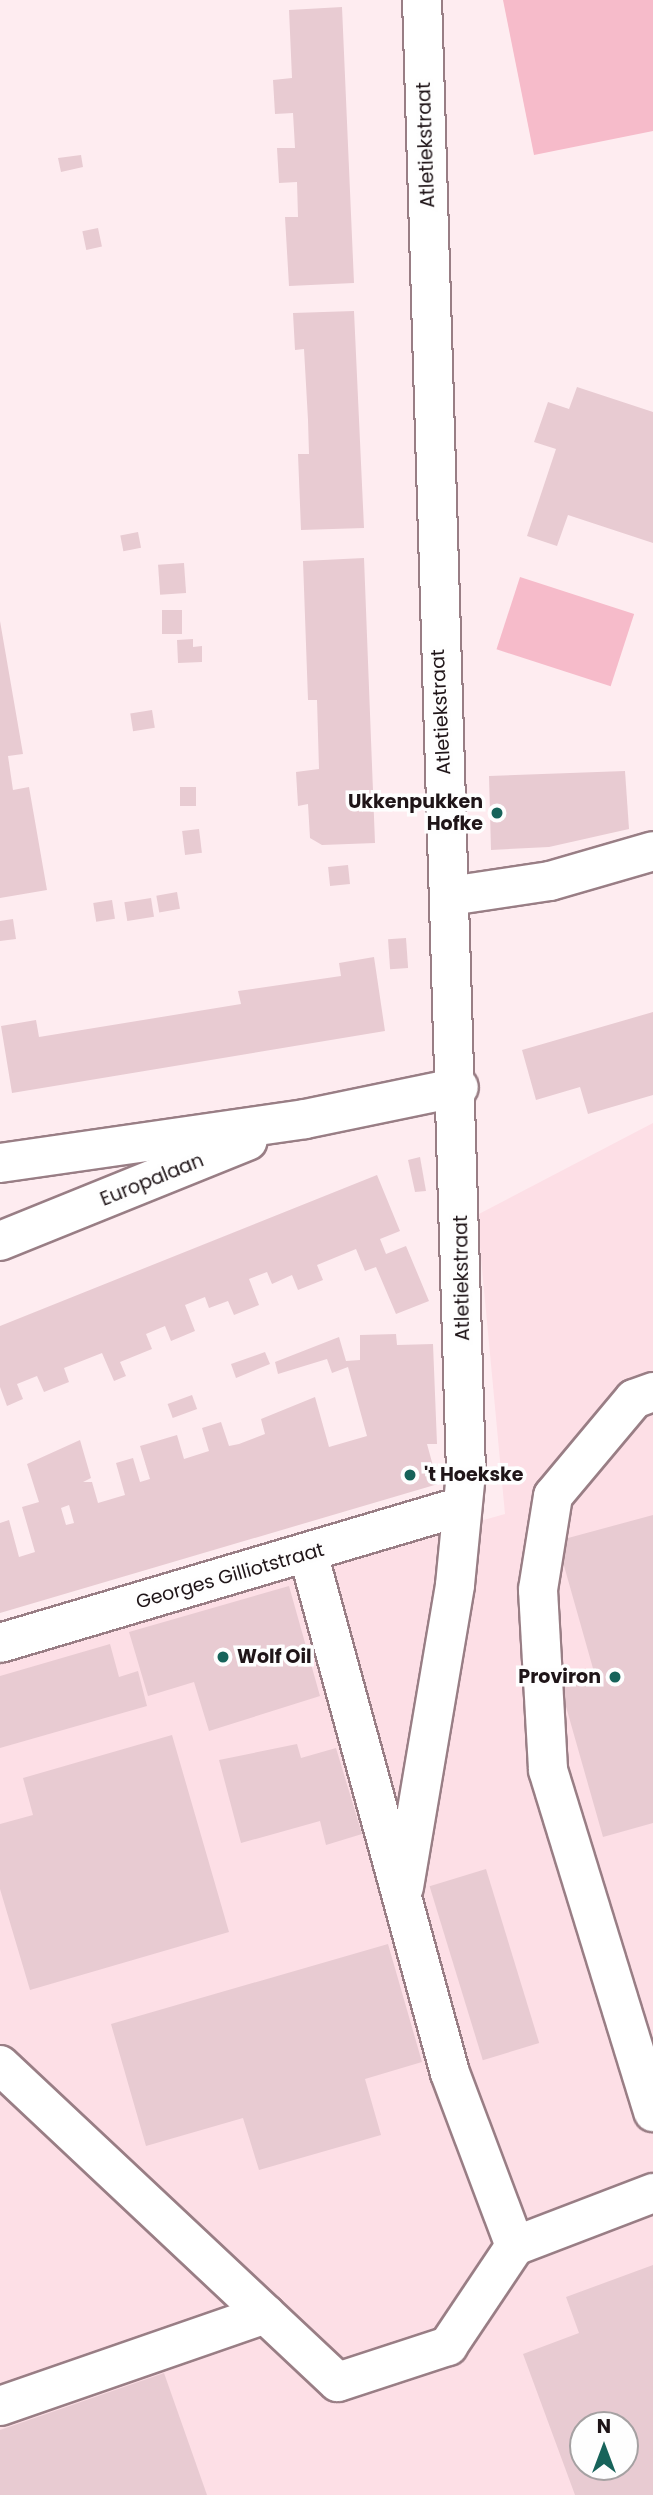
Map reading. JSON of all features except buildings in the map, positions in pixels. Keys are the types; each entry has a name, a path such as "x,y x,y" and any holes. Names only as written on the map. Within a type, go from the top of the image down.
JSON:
{"street":[{"name":"Atletiekstraat","path":"404,1886 455,1585 459,1507 466,1472 459,1087 435,584 422,0"},
{"path":"450,896 550,881 653,851"},
{"name":"Europalaan","path":"0,1163 305,1119 459,1087"},
{"name":"Europalaan","path":"0,1241 305,1119"},
{"path":"653,1392 634,1399 553,1496 538,1590 548,1770 653,2112"},
{"name":"Georges Gilliotstraat","path":"0,1643 459,1507"},
{"path":"308,1553 404,1886 450,2073 514,2246"},
{"path":"0,2064 338,2382 448,2346 514,2246 653,2193"},
{"path":"0,2406 266,2314"}],"shaded area":[{"path":"503,0 653,0 653,131 534,155"},
{"path":"520,577 634,614 611,686 497,649"},
{"path":"653,1123 653,2495 0,2495 0,1656 505,1514 477,1215"}],"place":[{"name":"Ukkenpukken Hofke","path":"497,813"},
{"name":"'t Hoekske","path":"410,1475"},
{"name":"Wolf Oil","path":"223,1657"},
{"name":"Proviron","path":"615,1677"}]}
